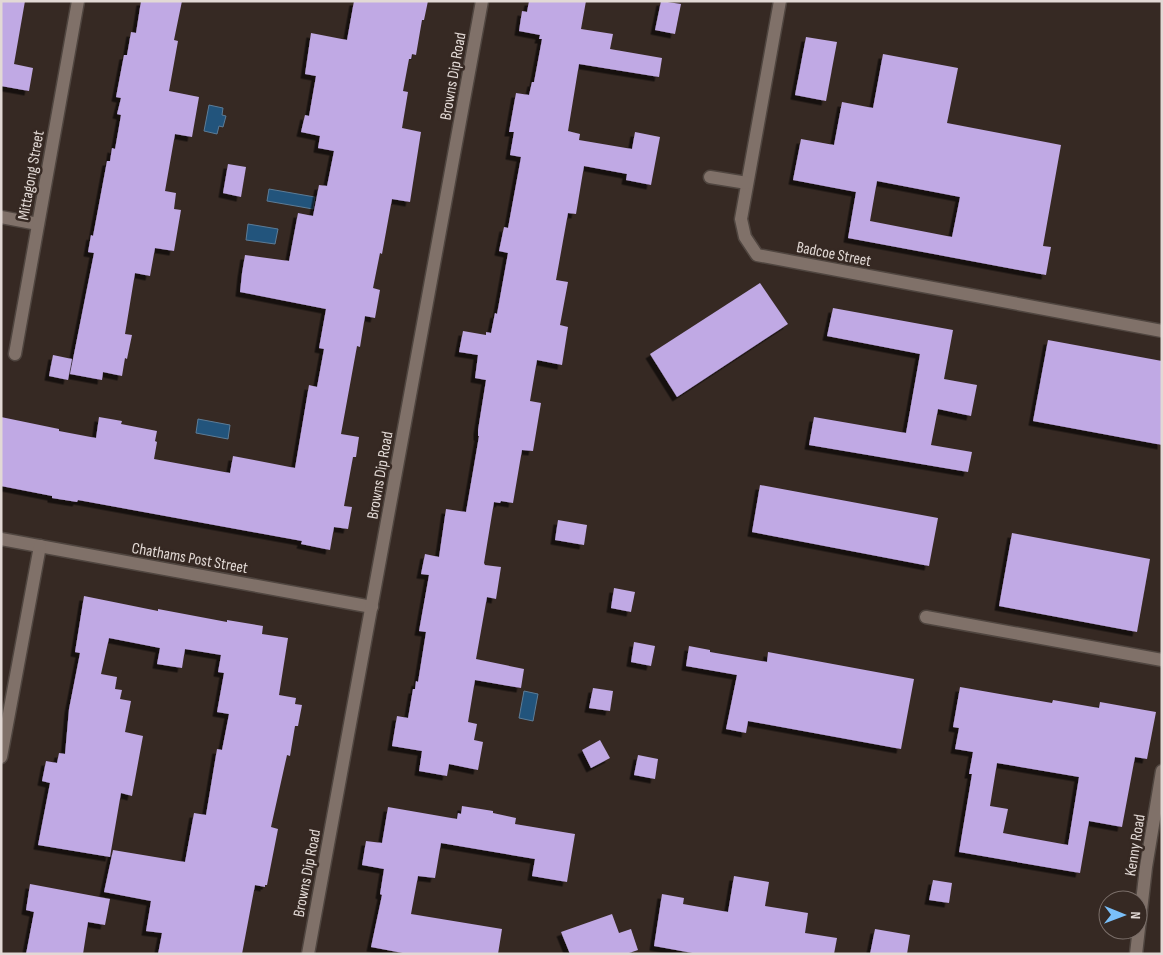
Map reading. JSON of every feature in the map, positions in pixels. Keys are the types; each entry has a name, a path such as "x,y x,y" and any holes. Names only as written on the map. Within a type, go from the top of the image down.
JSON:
{"street":[{"name":"Mittagong Street","path":"15,354 78,1"},
{"name":"Browns Dip Road","path":"308,954 482,1"},
{"name":"Badcoe Street","path":"780,1 741,219 745,238 758,255 1162,331"},
{"path":"710,177 748,183"},
{"path":"1,217 38,224"},
{"name":"Chathams Post Street","path":"1,539 372,607"},
{"path":"1,757 40,546"},
{"path":"926,617 1162,660"},
{"name":"Kenny Road","path":"1136,954 1146,867 1162,771"}],"water":[{"path":"209,105 223,108 222,115 226,116 223,127 219,126 217,134 204,131"},
{"path":"269,189 315,197 313,209 267,201"},
{"path":"248,224 278,229 275,244 246,240"},
{"path":"198,419 230,425 228,439 196,433"},
{"path":"524,691 538,694 533,721 519,718"}],"building":[{"path":"1,1 25,1 14,64 33,68 29,91 1,86"},
{"path":"141,1 182,1 174,40 178,41 169,91 199,97 192,137 175,134 165,191 176,193 174,209 181,210 174,251 155,248 150,276 135,273 125,334 132,335 122,376 103,372 102,380 70,374 94,253 88,252 91,235 93,236 107,161 110,161 112,148 115,149 121,115 117,114 121,98 116,97 124,55 127,55 131,32 136,33"},
{"path":"354,1 428,1 424,20 422,20 416,55 412,54 411,59 409,59 403,91 408,92 402,128 421,132 410,202 392,199 382,254 380,253 373,288 380,290 375,318 365,316 360,347 357,346 341,434 359,437 356,457 353,457 344,506 352,507 348,529 334,527 330,550 301,544 302,541 78,500 77,502 52,498 52,496 1,486 1,417 96,438 99,417 122,421 121,424 157,431 154,459 230,473 233,456 295,468 309,385 317,387 324,349 319,348 326,309 240,292 242,273 245,255 289,261 298,213 313,216 319,185 327,186 334,151 318,148 320,136 301,132 305,115 309,116 316,76 305,74 311,33 347,40"},
{"path":"529,1 586,1 581,29 613,34 610,49 662,58 659,77 579,64 568,131 580,134 579,140 632,149 635,132 660,137 651,185 626,180 627,174 584,166 576,214 568,213 556,280 568,282 560,325 568,327 562,365 537,360 530,401 541,403 533,451 522,450 513,503 494,502 484,563 485,565 501,567 496,599 487,597 476,659 524,669 521,688 475,680 468,722 477,724 474,740 483,742 478,770 449,764 447,776 419,771 422,751 392,746 397,716 408,718 413,689 415,689 416,681 418,682 426,632 419,631 429,575 421,574 425,554 439,557 446,509 466,512 486,380 475,378 478,355 459,352 463,331 486,335 486,332 491,333 495,313 497,314 508,253 499,251 504,227 508,228 521,157 510,155 514,132 509,132 516,93 529,95 532,82 534,82 542,39 539,39 540,35 519,31 522,11 527,12"},
{"path":"661,1 681,4 675,34 655,30"},
{"path":"806,37 837,42 826,101 795,95"},
{"path":"883,54 958,68 947,123 1061,145 1043,246 1051,247 1046,275 848,238 856,192 793,180 801,139 834,145 842,102 873,108","holes":["877,181 960,197 952,237 870,221"]},
{"path":"228,164 246,167 241,197 223,193"},
{"path":"760,283 788,324 677,397 650,354"},
{"path":"833,308 953,330 944,379 977,385 971,416 938,409 931,445 972,452 968,472 809,445 814,417 906,433 920,354 827,336"},
{"path":"1048,340 1162,361 1162,445 1033,421"},
{"path":"53,355 72,359 68,380 49,376"},
{"path":"760,485 938,518 929,566 752,532"},
{"path":"558,520 587,525 584,545 555,540"},
{"path":"1012,533 1150,559 1137,632 999,606"},
{"path":"614,588 635,592 631,612 611,608"},
{"path":"84,596 158,611 158,609 227,622 227,620 263,626 262,634 288,638 279,695 296,698 295,704 302,705 298,726 295,726 290,756 287,755 271,827 278,829 267,885 265,887 255,885 242,954 158,954 162,933 146,931 151,901 104,892 113,850 185,862 194,813 206,815 217,749 222,750 229,714 217,712 224,673 218,672 221,655 185,649 182,668 157,664 160,648 109,638 101,674 117,677 115,689 122,690 120,699 131,701 125,732 143,736 132,796 121,793 110,857 38,845 50,783 42,781 46,761 57,763 59,753 65,754 69,709 80,653 75,652"},
{"path":"634,642 655,646 651,666 631,662"},
{"path":"689,646 710,650 710,652 767,662 768,652 914,679 901,749 748,721 746,733 726,729 737,675 686,666"},
{"path":"960,687 1052,703 1053,700 1099,708 1100,702 1156,712 1147,759 1135,757 1122,827 1089,821 1080,873 959,852 972,774 969,774 973,752 955,749 959,728 953,727","holes":["997,763 1079,777 1068,845 1003,833 1008,809 990,806"]},
{"path":"593,688 613,691 610,711 589,708"},
{"path":"600,740 610,758 591,768 582,750"},
{"path":"638,755 658,759 655,779 634,775"},
{"path":"462,806 493,811 493,813 516,818 515,824 575,834 567,882 532,876 535,859 441,843 435,878 418,876 411,914 502,929 498,954 408,954 371,947 382,895 380,894 384,869 362,865 366,841 382,843 388,807 457,819 458,813 461,814"},
{"path":"734,876 769,882 765,906 808,913 805,933 837,938 834,954 698,954 654,946 662,894 684,898 683,904 728,912"},
{"path":"933,880 952,883 949,903 929,900"},
{"path":"30,884 110,899 105,925 88,922 83,954 26,954 34,912 26,910"},
{"path":"612,914 619,933 631,929 638,950 626,954 570,954 561,932"},
{"path":"875,929 910,935 907,954 870,954"}]}
